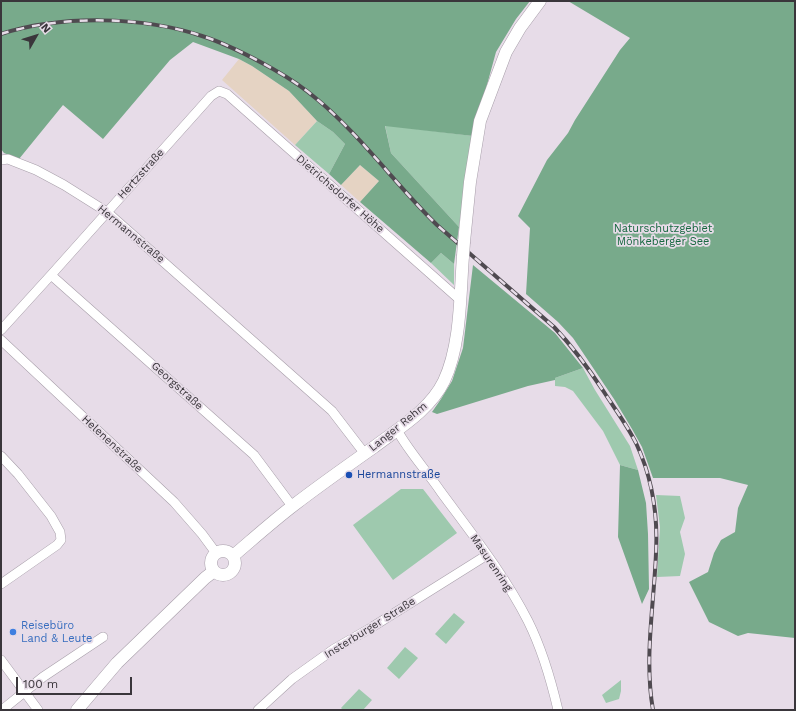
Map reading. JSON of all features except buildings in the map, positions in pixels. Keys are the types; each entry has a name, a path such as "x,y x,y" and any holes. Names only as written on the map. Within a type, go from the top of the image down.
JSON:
{"street":[{"name":"Langer Rehm","path":"233,556 292,506 365,454 424,408 443,381 450,364 458,327 459,299 470,182 480,121 506,52 520,28 540,1"},
{"name":"Hertzstraße","path":"1,330 211,96 219,91"},
{"name":"Dietrichsdorfer Höhe","path":"219,91 227,94 459,299"},
{"name":"Hermannstraße","path":"1,159 8,159 36,170 64,185 107,212 332,411 365,454"},
{"name":"Georgstraße","path":"51,275 254,455 292,506"},
{"name":"Helenenstraße","path":"1,340 174,502 202,534 216,553"},
{"name":"Masurenring","path":"397,430 504,578 528,621 554,691 558,710"},
{"path":"1,456 18,474 51,516 60,532 61,540 57,545 1,584"},
{"path":"220,551 227,551 233,556 236,562 231,573 224,575 214,571 211,563 216,553 220,551"},
{"name":"Insterburger Straße","path":"258,710 292,679 334,649 369,630 487,555"},
{"path":"77,710 117,663 214,571"},
{"path":"2,710 43,677 103,637"},
{"path":"1,660 38,710"}],"shaded area":[{"path":"239,59 289,91 317,121 295,145 222,80"},
{"path":"360,165 379,181 360,202 341,185"}],"green space":[{"path":"1,1 530,1 516,19 496,52 473,136 385,126 391,153 459,227 454,264 441,253 431,263 360,202 379,181 360,165 341,185 329,174 345,144 333,132 317,121 289,91 239,59 193,42 170,60 103,139 63,105 19,159 4,153 1,149"},
{"name":"Naturschutzgebiet Mönkeberger See","path":"568,1 795,1 795,638 748,633 738,636 709,622 689,582 708,572 714,553 721,540 735,532 738,508 748,485 720,478 653,478 642,447 632,429 614,399 573,338 558,322 526,294 530,228 518,216 547,160 568,133 620,50 630,38"},
{"path":"317,121 333,132 345,144 329,174 295,145"},
{"path":"385,125 473,136 459,227 391,153"},
{"path":"441,253 454,264 454,285 431,263"},
{"path":"473,265 555,333 583,368 555,378 555,380 528,386 437,414 432,412 452,381 463,348"},
{"path":"583,368 630,446 638,470 620,465 603,431 573,391 565,387 555,386 555,378"},
{"path":"620,465 638,470 646,503 649,589 642,604 618,537"},
{"path":"401,489 423,489 457,533 393,580 353,525"},
{"path":"656,495 680,496 685,518 680,532 685,554 680,576 657,577 660,527"},
{"path":"454,613 465,622 446,644 435,634"},
{"path":"405,647 418,658 399,679 387,668"},
{"path":"621,680 619,699 606,703 602,695"},
{"path":"359,689 372,700 363,710 343,710 341,708"}],"railway":[{"path":"1,34 49,23 102,20 128,22 179,29 211,39 256,59 296,83 334,114 437,225 554,327 568,342 587,367 629,430 642,456 650,483 656,525 655,573 649,651 650,690 653,710"}],"place":[{"name":"Hermannstraße","path":"349,475"},
{"name":"Reisebüro Land & Leute","path":"13,632"}]}
